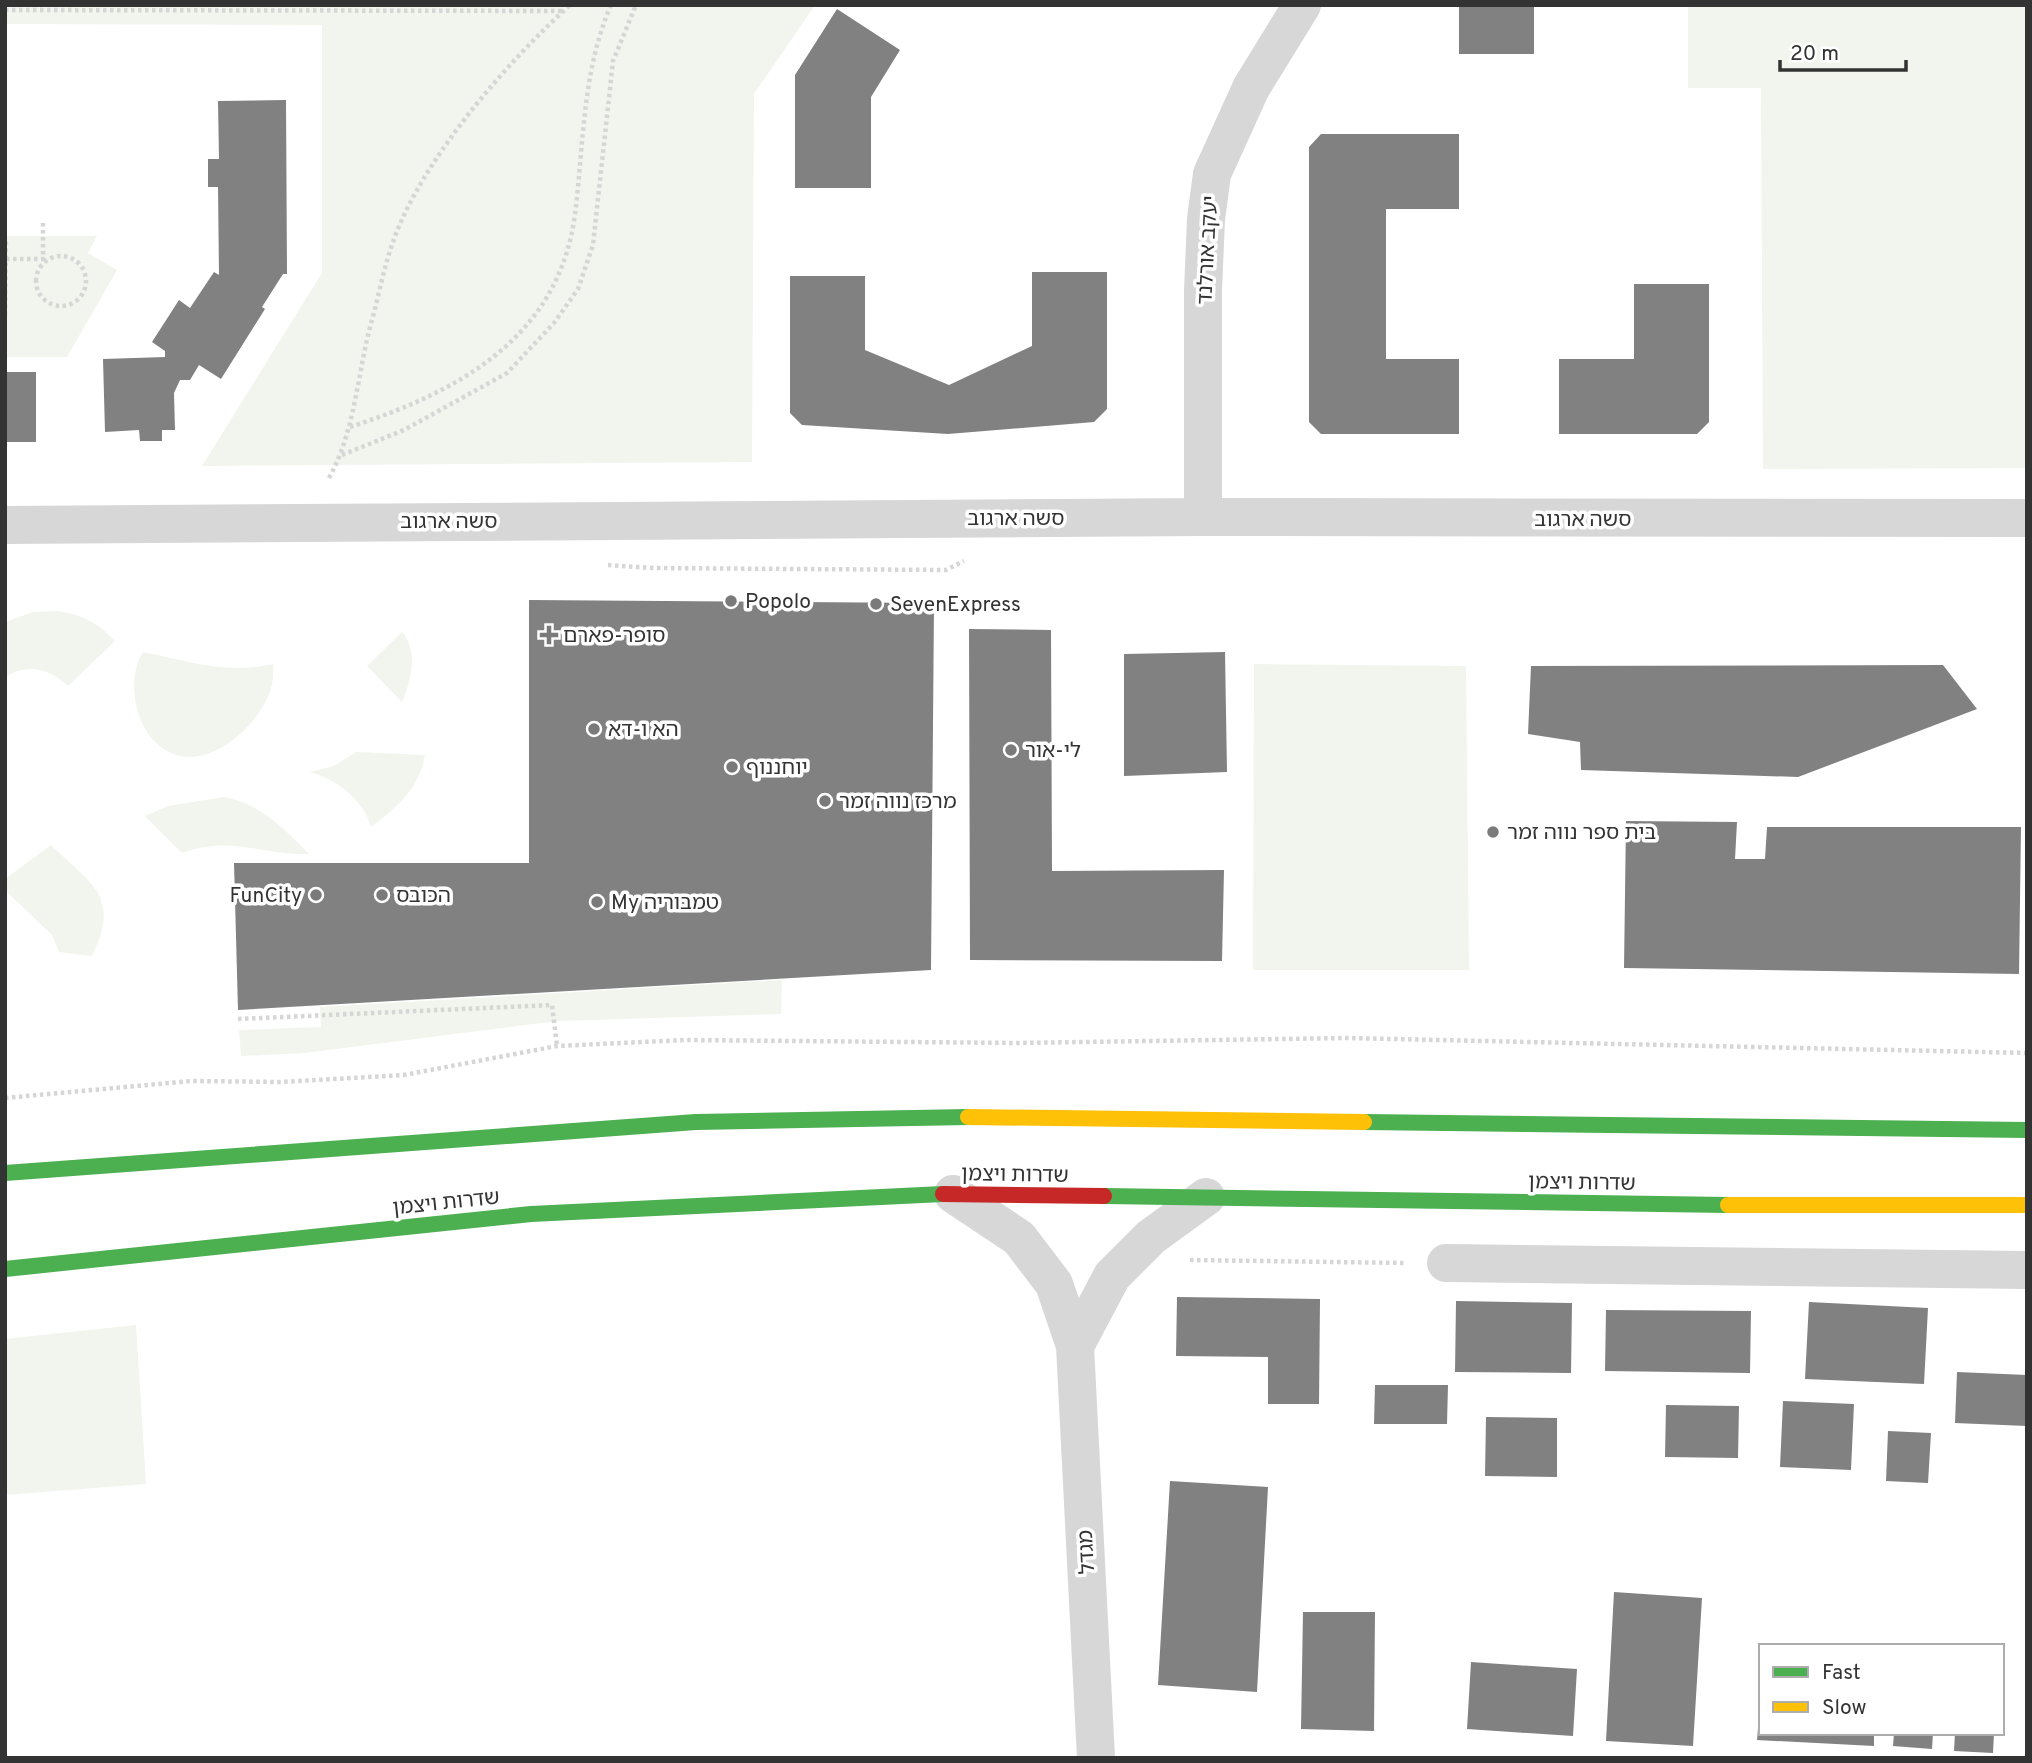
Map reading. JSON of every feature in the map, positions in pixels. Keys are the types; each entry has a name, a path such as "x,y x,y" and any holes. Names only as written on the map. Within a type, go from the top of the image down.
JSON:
{"main road":[{"path":"5,1173 696,1122 909,1116 2020,1127"},
{"name":"שדרות ויצמן","path":"5,1269 530,1214 734,1202 953,1194 1725,1205 2027,1205"}],"street":[{"name":"יעקב אורלנד","path":"1203,517 1203,291 1206,219 1212,174 1251,88 1301,5"},
{"name":"סשה ארגוב","path":"5,525 1203,517 2027,518"},
{"name":"מגדל","path":"953,1194 1019,1238 1054,1284 1075,1346 1096,1758"},
{"path":"1075,1346 1112,1276 1151,1237 1206,1197"},
{"path":"1446,1263 2027,1270"}],"path":[{"path":"329,478 342,454 350,427 370,324 393,241 410,205 471,110 570,5"},
{"path":"350,427 407,409 484,366 514,340 542,304 561,273 569,245 590,76 599,33 611,5"},
{"path":"342,454 404,429 508,373 554,323 578,289 593,245 612,61 636,5"},
{"path":"5,10 564,11"},
{"path":"6,259 46,259 65,256 84,270 87,286 79,300 56,306 41,297 36,280 46,259 43,223"},
{"path":"5,315 6,239"},
{"path":"238,1019 552,1005 557,1046"},
{"path":"5,1098 191,1081 281,1082 404,1075 557,1046 685,1040 1017,1043 1347,1038 2027,1053"},
{"path":"1151,1237 1182,1260 1446,1263"}],"shaded area":[{"path":"5,5 815,5 754,94 752,462 202,466 322,273 322,25 5,24"},
{"path":"1688,5 2027,5 2027,468 1763,469 1761,88 1688,88"},
{"path":"5,236 97,236 88,253 117,270 67,357 5,357"},
{"path":"57,611 89,620 115,641 68,686 53,675 38,669 22,670 5,677 5,622 33,612"},
{"path":"402,632 410,648 412,666 402,702 367,666"},
{"path":"143,652 224,667 273,664 272,686 255,718 228,744 204,755 179,756 156,743 147,732 136,706 135,677"},
{"path":"1254,664 1466,666 1469,970 1253,970"},
{"path":"356,752 425,755 418,778 406,796 371,827 362,808 348,792 330,780 310,772 334,766"},
{"path":"224,797 260,811 309,854 230,846 199,848 182,853 145,816 168,806"},
{"path":"51,845 90,882 103,905 104,919 92,956 59,952 52,935 5,890 5,879"},
{"path":"782,980 781,1014 558,1021 304,1053 241,1056 239,1030 321,1027 320,1007"},
{"path":"136,1325 146,1484 5,1495 5,1339"}],"building":[{"path":"1459,5 1534,5 1534,54 1459,54"},
{"path":"837,9 900,50 871,97 871,188 795,188 795,75"},
{"path":"286,100 287,274 283,274 262,307 265,309 221,379 199,365 190,380 180,380 174,393 175,430 162,430 162,441 140,441 139,430 105,432 103,359 165,357 165,351 152,342 179,300 190,308 214,272 219,275 218,187 208,187 208,159 219,159 218,101"},
{"path":"1321,134 1459,134 1459,209 1386,209 1386,359 1459,359 1459,434 1321,434 1309,422 1309,147"},
{"path":"1032,272 1107,272 1107,409 1094,422 948,434 802,425 790,413 790,276 865,276 865,350 949,385 1032,346"},
{"path":"1634,284 1709,284 1709,422 1697,434 1559,434 1559,359 1634,359"},
{"path":"5,372 36,372 36,442 5,442"},
{"name":"מרכז נווה זמר","path":"529,600 934,603 931,970 238,1010 234,863 529,863"},
{"name":"לי-אור","path":"969,629 1051,630 1052,871 1224,870 1222,961 970,960"},
{"name":"לי-אור","path":"1225,652 1227,772 1124,776 1124,654"},
{"path":"1943,665 1977,709 1798,777 1581,770 1580,742 1528,734 1531,666"},
{"path":"1626,821 1737,822 1735,859 1765,859 1767,827 2021,827 2019,974 1624,968"},
{"path":"1177,1297 1320,1299 1319,1404 1268,1404 1268,1357 1176,1356"},
{"path":"1456,1301 1572,1303 1571,1373 1455,1372"},
{"path":"1809,1302 1928,1308 1924,1384 1805,1379"},
{"path":"1606,1310 1751,1311 1750,1373 1605,1371"},
{"path":"1957,1372 2027,1375 2027,1426 1955,1423"},
{"path":"1375,1385 1448,1385 1447,1424 1374,1424"},
{"path":"1783,1401 1854,1404 1851,1470 1780,1467"},
{"path":"1666,1405 1739,1406 1738,1458 1665,1457"},
{"path":"1486,1417 1557,1418 1557,1477 1485,1476"},
{"path":"1888,1431 1931,1433 1928,1483 1886,1481"},
{"path":"1170,1481 1268,1487 1257,1692 1158,1685"},
{"path":"1614,1592 1702,1598 1693,1746 1606,1741"},
{"path":"1303,1612 1375,1612 1374,1731 1301,1729"},
{"path":"1471,1662 1577,1669 1573,1736 1467,1729"},
{"path":"1759,1716 1759,1735 1874,1735 1874,1746 1757,1740"},
{"path":"1894,1735 1933,1735 1932,1749 1893,1746"},
{"path":"1955,1735 1994,1735 1993,1753 1954,1751"}],"traffic: fast":[{"path":"5,1173 696,1122 968,1117"},
{"path":"1364,1122 2027,1130"},
{"path":"5,1269 531,1214 943,1194"},
{"path":"1104,1196 1728,1205"}],"traffic: slow":[{"path":"968,1117 1364,1122"},
{"path":"1728,1205 2027,1205"}],"traffic: jam":[{"path":"943,1194 1104,1196"}],"place":[{"name":"Popolo","path":"731,601"},
{"name":"SevenExpress","path":"876,604"},
{"name":"סופר-פארם","path":"549,635"},
{"name":"הא ו-דא","path":"594,729"},
{"name":"לי-אור","path":"1011,750"},
{"name":"יוחננוף","path":"732,767"},
{"name":"מרכז נווה זמר","path":"825,801"},
{"name":"בית ספר נווה זמר","path":"1493,832"},
{"name":"FunCity","path":"316,895"},
{"name":"הכובס","path":"382,895"},
{"name":"My טמבוריה","path":"597,902"}]}
